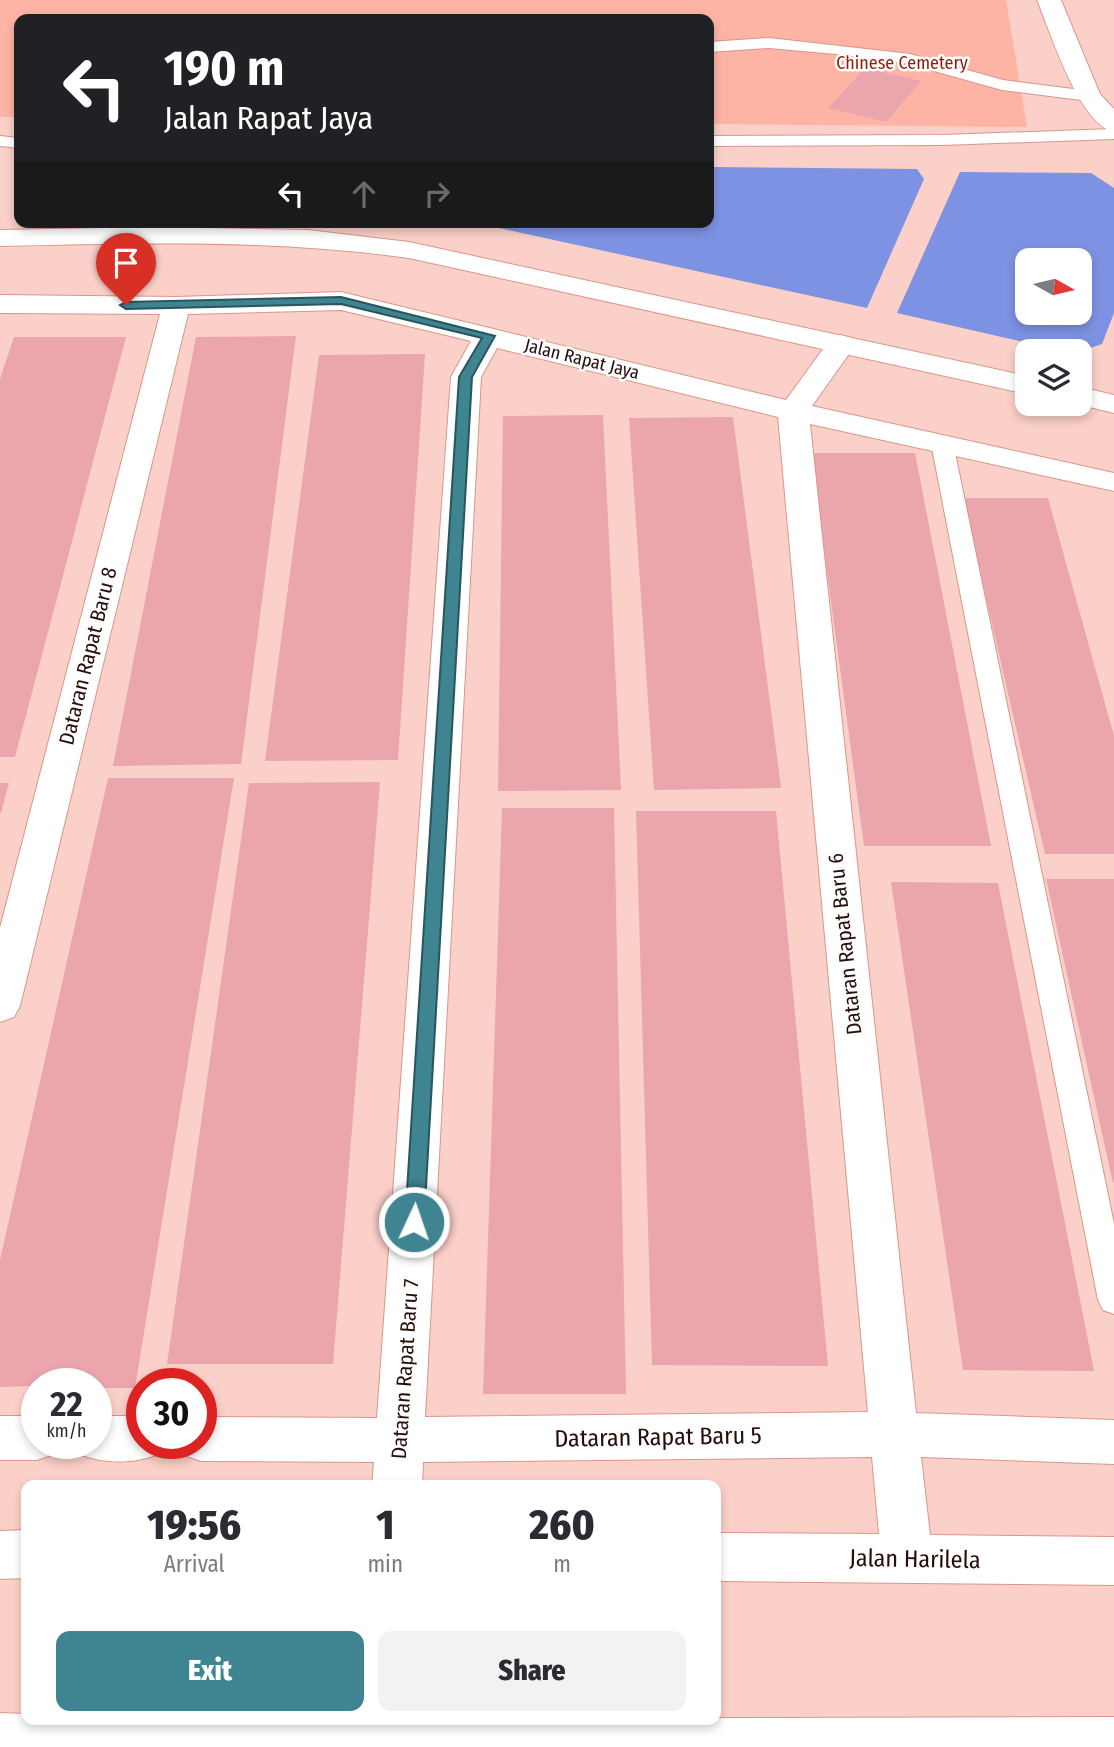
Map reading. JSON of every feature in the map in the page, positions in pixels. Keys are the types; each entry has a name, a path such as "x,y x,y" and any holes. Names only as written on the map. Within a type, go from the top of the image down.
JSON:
{"street":[{"path":"1049,0 1089,96 1114,124"},
{"path":"0,238 171,236 361,242 409,250 1015,381"},
{"name":"Jalan Rapat Jaya","path":"0,304 176,306 341,301 793,411 943,443 1113,486"},
{"name":"Dataran Rapat Baru 8","path":"0,1006 176,306"},
{"name":"Dataran Rapat Baru 7","path":"398,1480 466,377 489,336"},
{"path":"793,411 841,344"},
{"path":"1092,399 1114,404"},
{"name":"Dataran Rapat Baru 6","path":"793,411 907,1559"},
{"name":"Dataran Rapat Baru 5","path":"217,1439 401,1440 894,1434 1114,1443"},
{"path":"0,1438 21,1438"},
{"path":"0,1555 21,1555"},
{"name":"Jalan Harilela","path":"721,1557 1114,1561"},
{"path":"0,1740 337,1746 1114,1744"}],"lane":[{"path":"714,47 769,43 836,49 910,59 1002,85 1089,96"},
{"path":"714,141 942,141 1114,134"},
{"path":"943,443 1114,1300"}],"green space":[{"name":"Chinese Cemetery","path":"0,0 1006,0 1027,127 714,124 714,14 14,14 14,117 0,117"}],"water":[{"path":"714,167 917,169 924,179 867,308 499,228 714,228"},
{"path":"960,172 1091,173 1114,188 1114,313 1102,344 1092,347 1092,339 1015,340 897,313"}],"building":[{"path":"865,68 921,81 886,122 828,108"},
{"path":"296,336 241,764 113,766 196,337"},
{"path":"14,337 126,337 15,757 0,757 0,379"},
{"path":"425,354 398,760 265,761 319,355"},
{"path":"603,415 621,790 498,791 503,416"},
{"path":"733,417 781,788 654,790 629,418"},
{"path":"811,453 915,453 991,846 864,846"},
{"path":"963,498 1048,498 1114,736 1114,854 1045,854"},
{"path":"108,778 234,778 138,1368 126,1368 126,1388 112,1388 112,1368 21,1368 21,1386 0,1387 0,1260"},
{"path":"380,782 333,1364 167,1364 249,783"},
{"path":"0,783 9,783 1,813 0,813"},
{"path":"502,808 614,808 626,1394 483,1394"},
{"path":"636,811 776,811 828,1366 652,1365"},
{"path":"1046,879 1114,879 1113,1183"},
{"path":"891,882 998,883 1094,1371 963,1370"}],"route":[{"path":"126,305 341,301 489,336 466,377 414,1222"}]}
